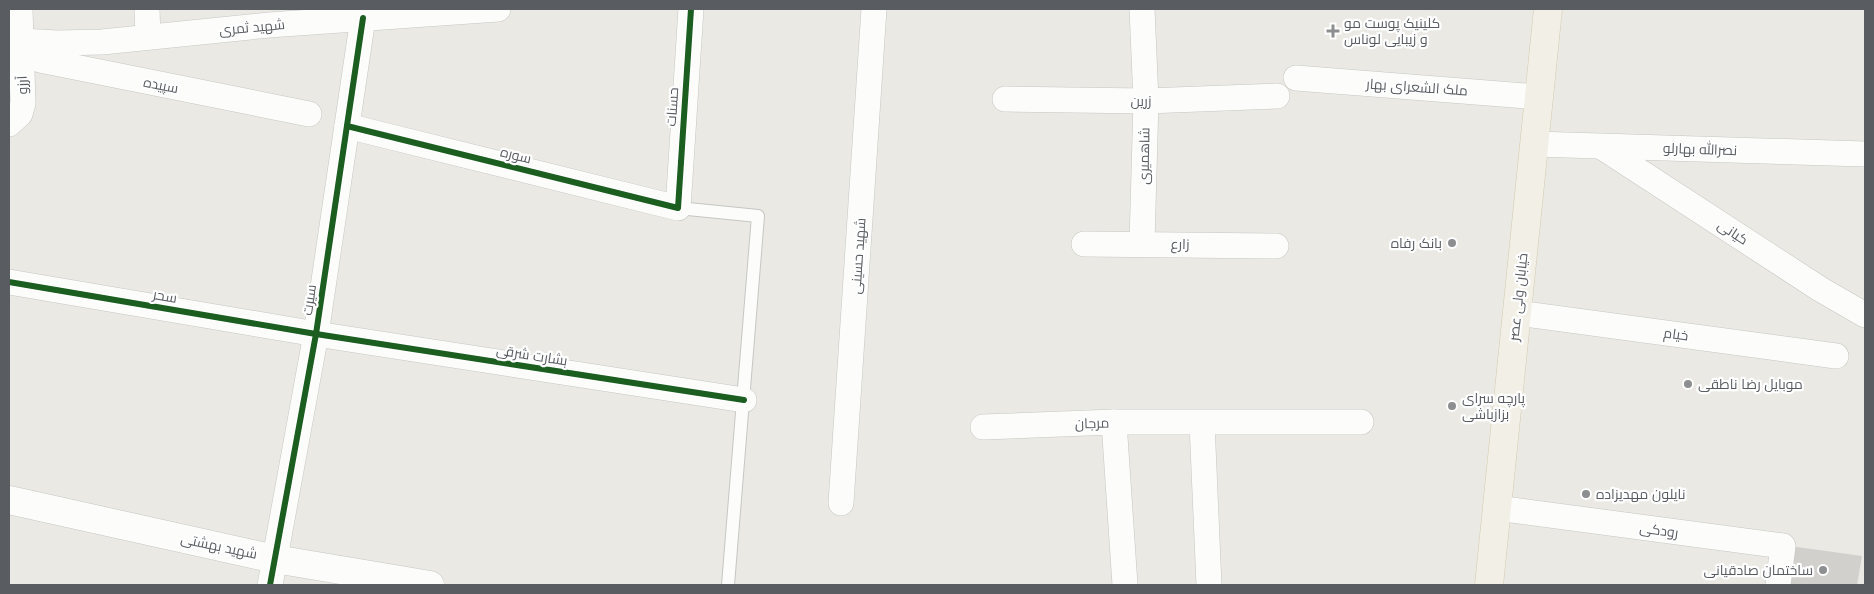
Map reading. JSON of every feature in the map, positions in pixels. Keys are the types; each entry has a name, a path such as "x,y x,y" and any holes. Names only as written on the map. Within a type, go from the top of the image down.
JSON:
{"main road":[{"name":"خیابان ولی عصر","path":"1488,585 1548,9"}],"street":[{"name":"آرزو","path":"9,124 20,114 23,103 15,37 20,9"},
{"path":"148,9 148,37"},
{"name":"شهید ثمری","path":"15,37 57,43 102,42 148,37 269,17 363,18 436,10 498,9"},
{"name":"حسنات","path":"678,208 691,9"},
{"name":"شهید حسینی","path":"841,503 874,9"},
{"name":"شاهمیری","path":"1142,9 1146,101 1142,243"},
{"name":"سیرت","path":"270,585 316,334 363,18"},
{"name":"سپیده","path":"15,37 40,60 308,114"},
{"name":"ملک الشعرای بهار","path":"1296,78 1539,96"},
{"name":"زرین","path":"1005,99 1146,101 1278,96"},
{"name":"سوره","path":"347,126 678,208"},
{"name":"نصرالله بهارلو","path":"1534,144 1865,154"},
{"name":"کیانی","path":"1602,147 1820,289 1865,315"},
{"name":"زارع","path":"1084,244 1142,243 1276,246"},
{"name":"سحر","path":"9,282 316,334"},
{"name":"خیام","path":"1517,313 1836,356"},
{"name":"بشارت شرقی","path":"316,334 744,400"},
{"path":"1114,422 1125,585"},
{"name":"مرجان","path":"983,427 1114,422 1202,423"},
{"path":"1209,585 1202,423 1361,422"},
{"name":"شهید بهشتی","path":"9,500 275,559 430,585"},
{"name":"رودکی","path":"1497,508 1783,546 1778,585"}],"lane":[{"path":"678,208 758,216 728,585"}],"building":[{"name":"ساختمان صادقیانی","path":"1790,546 1862,556 1857,585 1785,585"}],"cycle path":[{"path":"347,126 678,208 691,9"},
{"path":"270,585 316,334 363,18"},
{"path":"9,282 316,334 744,400"}],"place":[{"name":"کلینیک پوست مو و زیبایی لوناس","path":"1333,31"},
{"name":"بانک رفاه","path":"1452,243"},
{"name":"موبایل رضا ناطقی","path":"1688,384"},
{"name":"پارچه سرای بزازباشی","path":"1452,406"},
{"name":"نایلون مهدیزاده","path":"1586,494"},
{"name":"ساختمان صادقیانی","path":"1823,570"}]}
